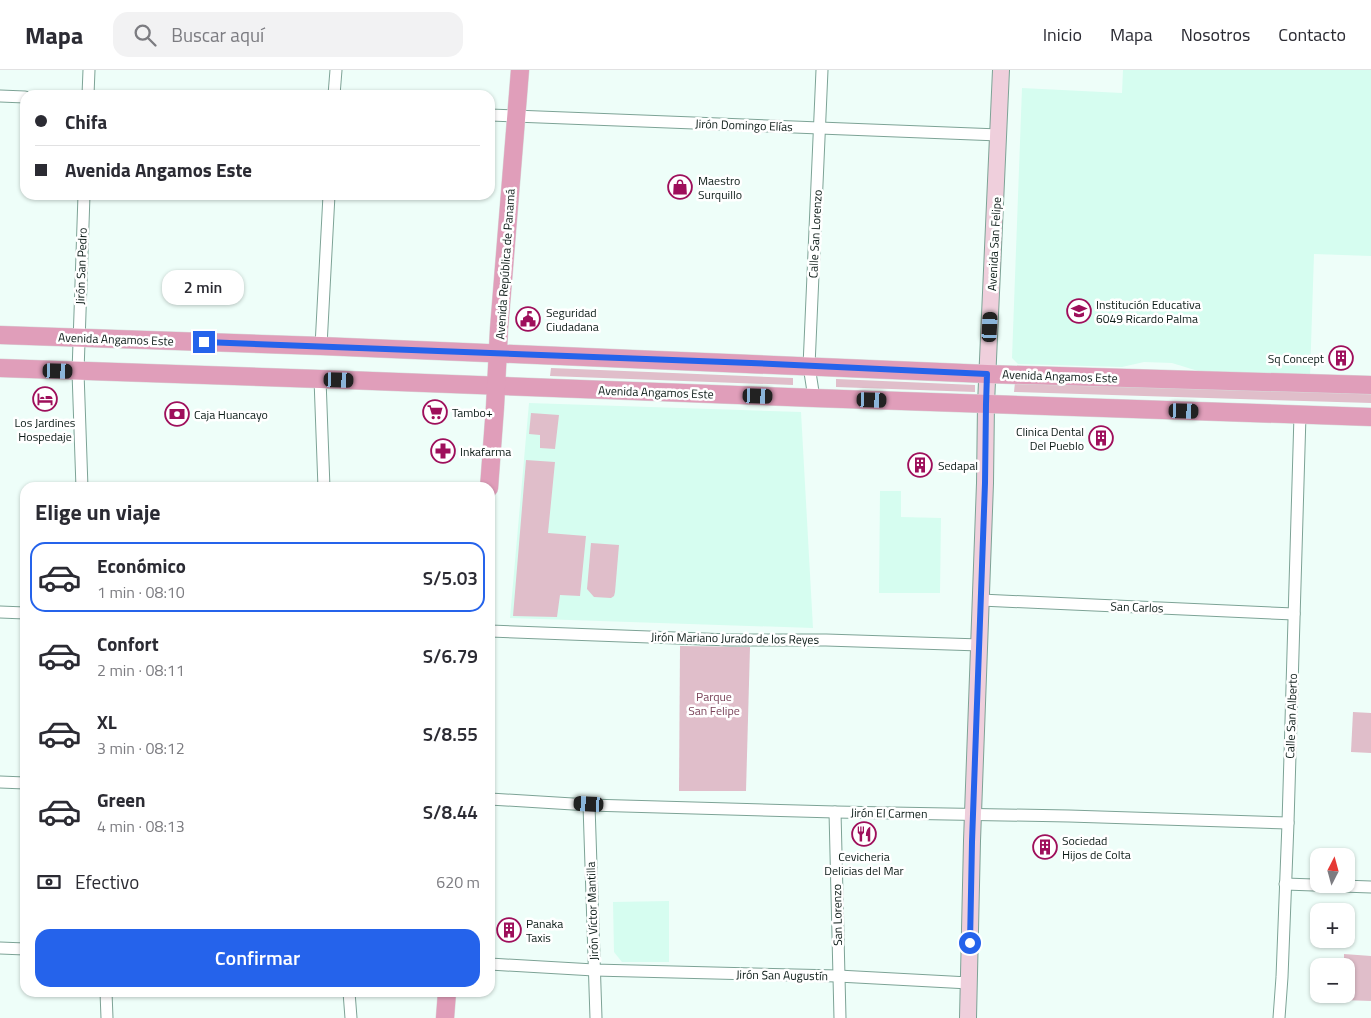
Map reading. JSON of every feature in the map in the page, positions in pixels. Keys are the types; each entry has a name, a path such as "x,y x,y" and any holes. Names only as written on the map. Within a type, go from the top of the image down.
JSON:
{"main road":[{"name":"Avenida República de Panamá","path":"489,482 499,330 520,70"},
{"name":"Avenida Angamos Este","path":"0,335 321,346 987,374 1371,386"},
{"name":"Avenida Angamos Este","path":"0,368 1371,417"},
{"path":"445,1018 447,997"}],"street":[{"path":"88,90 89,70"},
{"path":"334,90 336,70"},
{"name":"Calle San Lorenzo","path":"814,398 809,366 822,70"},
{"name":"Avenida San Felipe","path":"968,1018 987,374 1001,70"},
{"path":"0,96 20,97"},
{"name":"Jirón Domingo Elías","path":"495,115 999,135"},
{"name":"Jirón San Pedro","path":"82,482 78,372 84,200"},
{"path":"321,346 329,200"},
{"path":"320,379 324,482"},
{"name":"Calle San Alberto","path":"1279,1018 1288,823 1300,415"},
{"name":"San Carlos","path":"981,600 1294,614"},
{"path":"0,612 20,613"},
{"name":"Jirón Mariano Jurado de los Reyes","path":"495,631 730,640 826,640 980,645"},
{"path":"0,782 20,783"},
{"name":"Jirón El Carmen","path":"495,799 834,812 1069,816 1288,823"},
{"name":"Jirón Víctor Mantilla","path":"589,804 596,1018"},
{"name":"San Lorenzo","path":"834,812 840,1018"},
{"path":"1285,884 1371,887"},
{"path":"0,948 20,949"},
{"name":"Jirón San Augustín","path":"495,964 594,970 838,976 969,983"},
{"path":"106,997 107,1018"},
{"path":"350,997 351,1018"}],"shaded area":[{"path":"1123,70 1371,70 1371,256 1314,254 1310,376 1198,371 1172,363 1144,362 1122,367 1018,364 1012,358 1022,88 1122,93"},
{"path":"529,403 801,412 813,628 510,618"},
{"path":"880,491 901,491 901,517 941,518 940,593 879,593"},
{"path":"669,901 669,962 622,962 614,952 613,902"}],"green space":[{"path":"551,368 793,378 793,385 550,376"},
{"path":"836,379 975,385 975,392 836,387"},
{"path":"1015,382 1371,394 1371,403 1014,392"},
{"path":"531,413 559,415 555,449 540,448 540,435 529,434"},
{"path":"526,460 555,462 548,533 586,536 580,596 560,595 557,617 513,616"},
{"path":"591,543 619,545 615,592 611,598 594,597 587,589"},
{"name":"Parque San Felipe","path":"680,646 750,647 746,791 679,791"},
{"path":"1353,712 1371,713 1371,753 1351,752"},
{"path":"1344,954 1371,956 1371,1001 1355,1000 1355,958 1344,958"}],"place":[{"name":"Maestro Surquillo","path":"680,187"},
{"name":"Institución Educativa 6049 Ricardo Palma","path":"1079,311"},
{"name":"Seguridad Ciudadana","path":"528,319"},
{"name":"Sq Concept","path":"1341,358"},
{"name":"Los Jardines Hospedaje","path":"45,399"},
{"name":"Tambo+","path":"435,412"},
{"name":"Caja Huancayo","path":"177,414"},
{"name":"Clinica Dental Del Pueblo","path":"1101,438"},
{"name":"Inkafarma","path":"443,451"},
{"name":"Sedapal","path":"920,465"},
{"name":"Cevicheria Delicias del Mar","path":"864,834"},
{"name":"Sociedad Hijos de Colta","path":"1045,847"},
{"name":"Panaka Taxis","path":"509,930"}],"route":[{"path":"204,342 987,374 970,943"}]}
